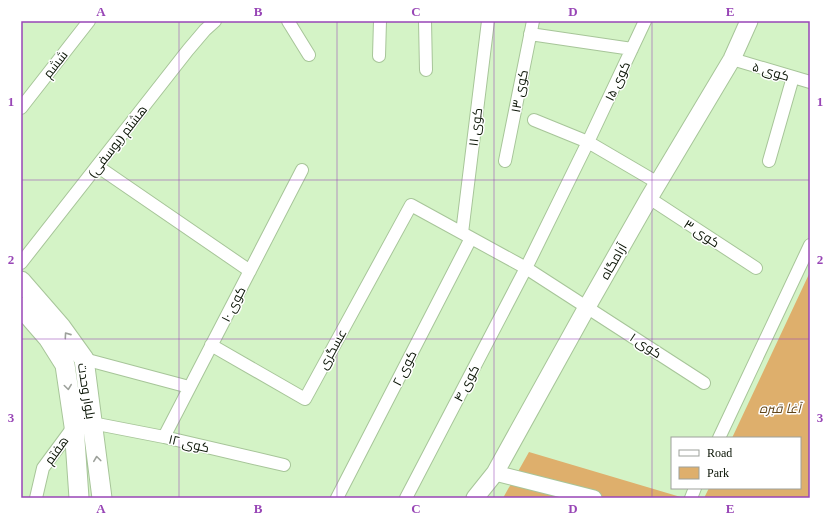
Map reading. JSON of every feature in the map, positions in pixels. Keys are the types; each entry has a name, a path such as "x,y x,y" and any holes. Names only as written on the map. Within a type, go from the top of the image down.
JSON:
{"main road":[{"name":"آرامگاه","path":"475,498 495,473 649,198 732,59 749,21"},
{"name":"بلوار وحدت","path":"24,297 61,327 84,359 102,498"},
{"name":"بلوار وحدت","path":"24,297 65,365 74,426 79,498"}],"street":[{"name":"ششم","path":"21,108 89,21"},
{"name":"هشتم (یوسفی)","path":"21,263 188,50 215,21"},
{"path":"288,21 309,56"},
{"path":"379,56 380,21"},
{"path":"425,21 426,70"},
{"name":"کوی ۱۱","path":"467,236 488,21"},
{"name":"کوی ۱۳","path":"505,161 533,21"},
{"name":"کوی ۱۵","path":"526,268 645,21"},
{"path":"530,34 632,49"},
{"name":"کوی ۵","path":"732,59 810,82"},
{"path":"769,160 793,77"},
{"path":"534,120 588,142 658,183"},
{"path":"97,166 250,271"},
{"name":"کوی ۱۰","path":"164,437 302,170"},
{"name":"کوی ۳","path":"649,198 756,268"},
{"name":"کوی ۱","path":"411,205 526,268 704,383"},
{"name":"عسگری","path":"211,345 305,398 411,205"},
{"name":"کوی ۲","path":"337,498 467,236"},
{"path":"719,437 810,245"},
{"name":"کوی ۴","path":"406,498 526,268"},
{"path":"84,359 189,387"},
{"name":"کوی ۱۲","path":"92,423 164,437 284,465"},
{"name":"هفتم","path":"36,498 43,468 74,426"},
{"path":"495,473 594,498"},
{"path":"691,498 696,489"}],"green space":[{"name":"آغا قبره","path":"810,272 810,498 704,498 708,489 801,489 801,437 732,437"},
{"path":"529,452 684,498 503,498"}]}
